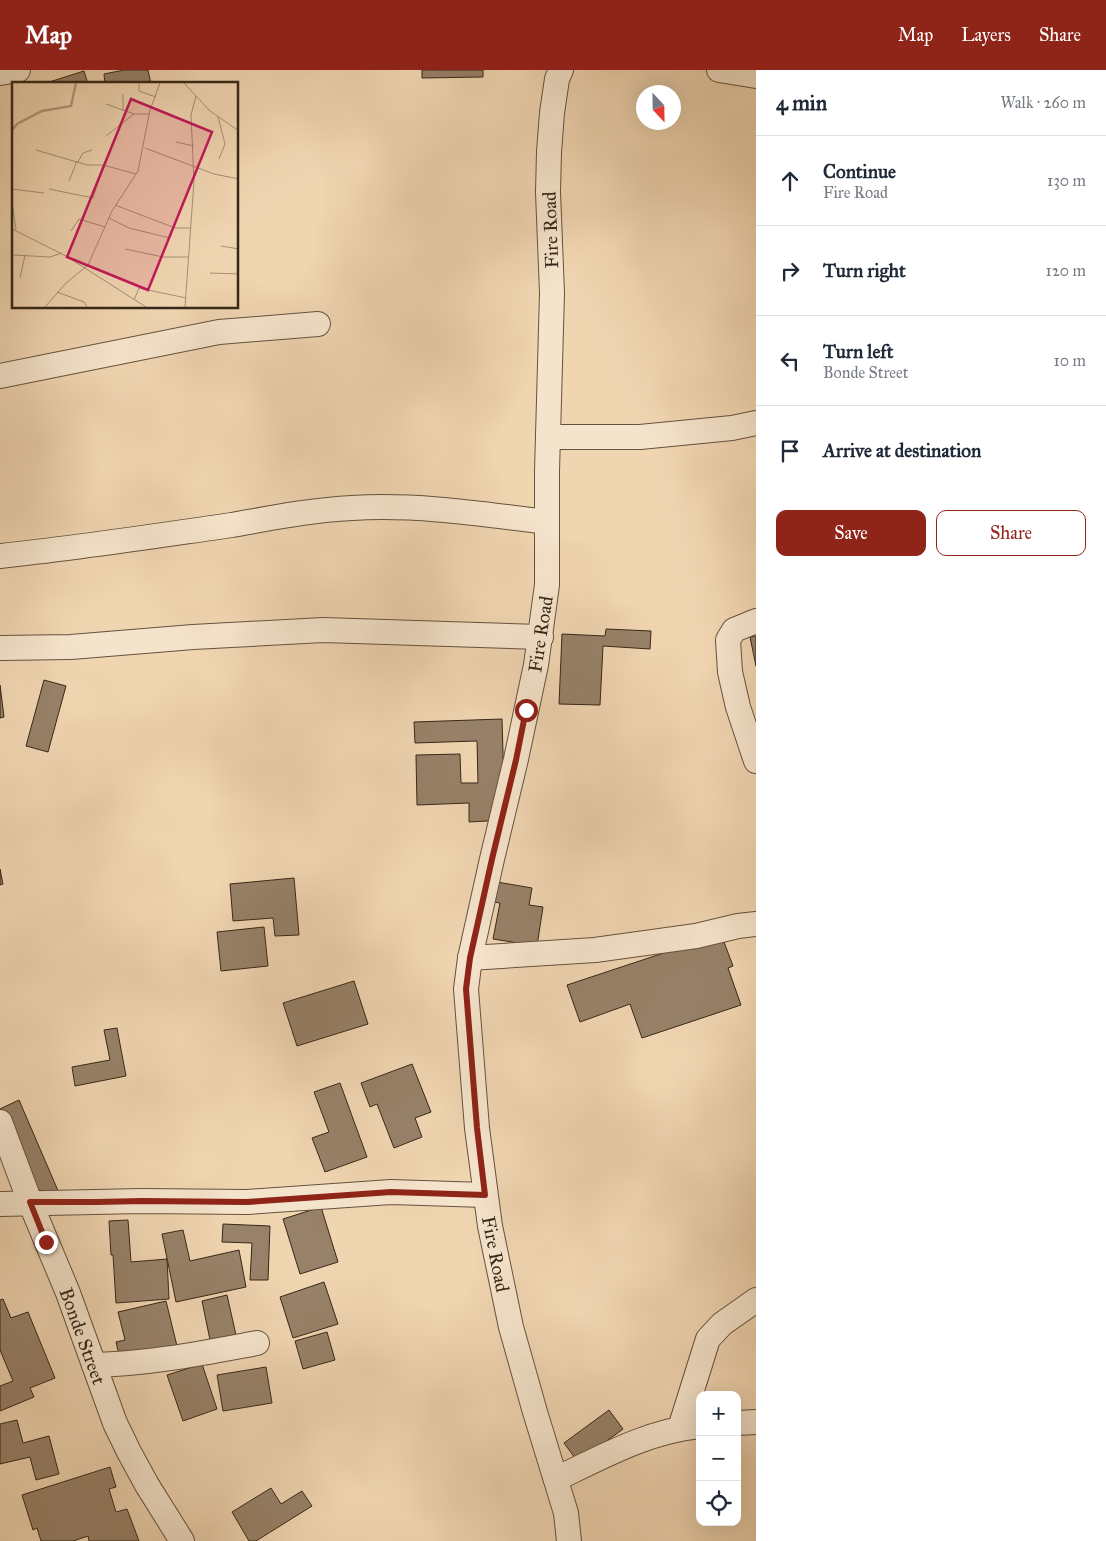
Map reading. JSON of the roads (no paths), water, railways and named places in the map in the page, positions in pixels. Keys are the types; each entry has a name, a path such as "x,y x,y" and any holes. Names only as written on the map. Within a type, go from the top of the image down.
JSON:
{"street":[{"path":"0,73 18,70"},
{"name":"Fire Road","path":"561,70 557,79 552,113 549,152 548,192 552,293 548,438 547,585 541,637 516,760 470,958 466,989 477,1128 490,1226 511,1327 566,1512 569,1541"},
{"path":"719,70 756,76"},
{"path":"0,376 219,332 318,324"},
{"path":"548,438 640,437 732,428 756,423"},
{"path":"0,556 118,543 306,513 351,508 392,507 432,509 547,522"},
{"path":"756,621 734,630 728,640 730,672 738,706 756,761"},
{"path":"0,648 71,647 211,636 323,630 541,637"},
{"path":"470,958 596,950 696,936 738,926 756,924"},
{"name":"Bonde Street","path":"0,1122 30,1202 68,1293 115,1423 147,1485 182,1541"},
{"path":"0,1204 142,1201 247,1202 391,1192 485,1195"},
{"path":"556,1479 629,1444 690,1427 708,1339 722,1324 756,1300"},
{"path":"94,1365 126,1365 258,1343"},
{"path":"741,1423 756,1422"}]}
